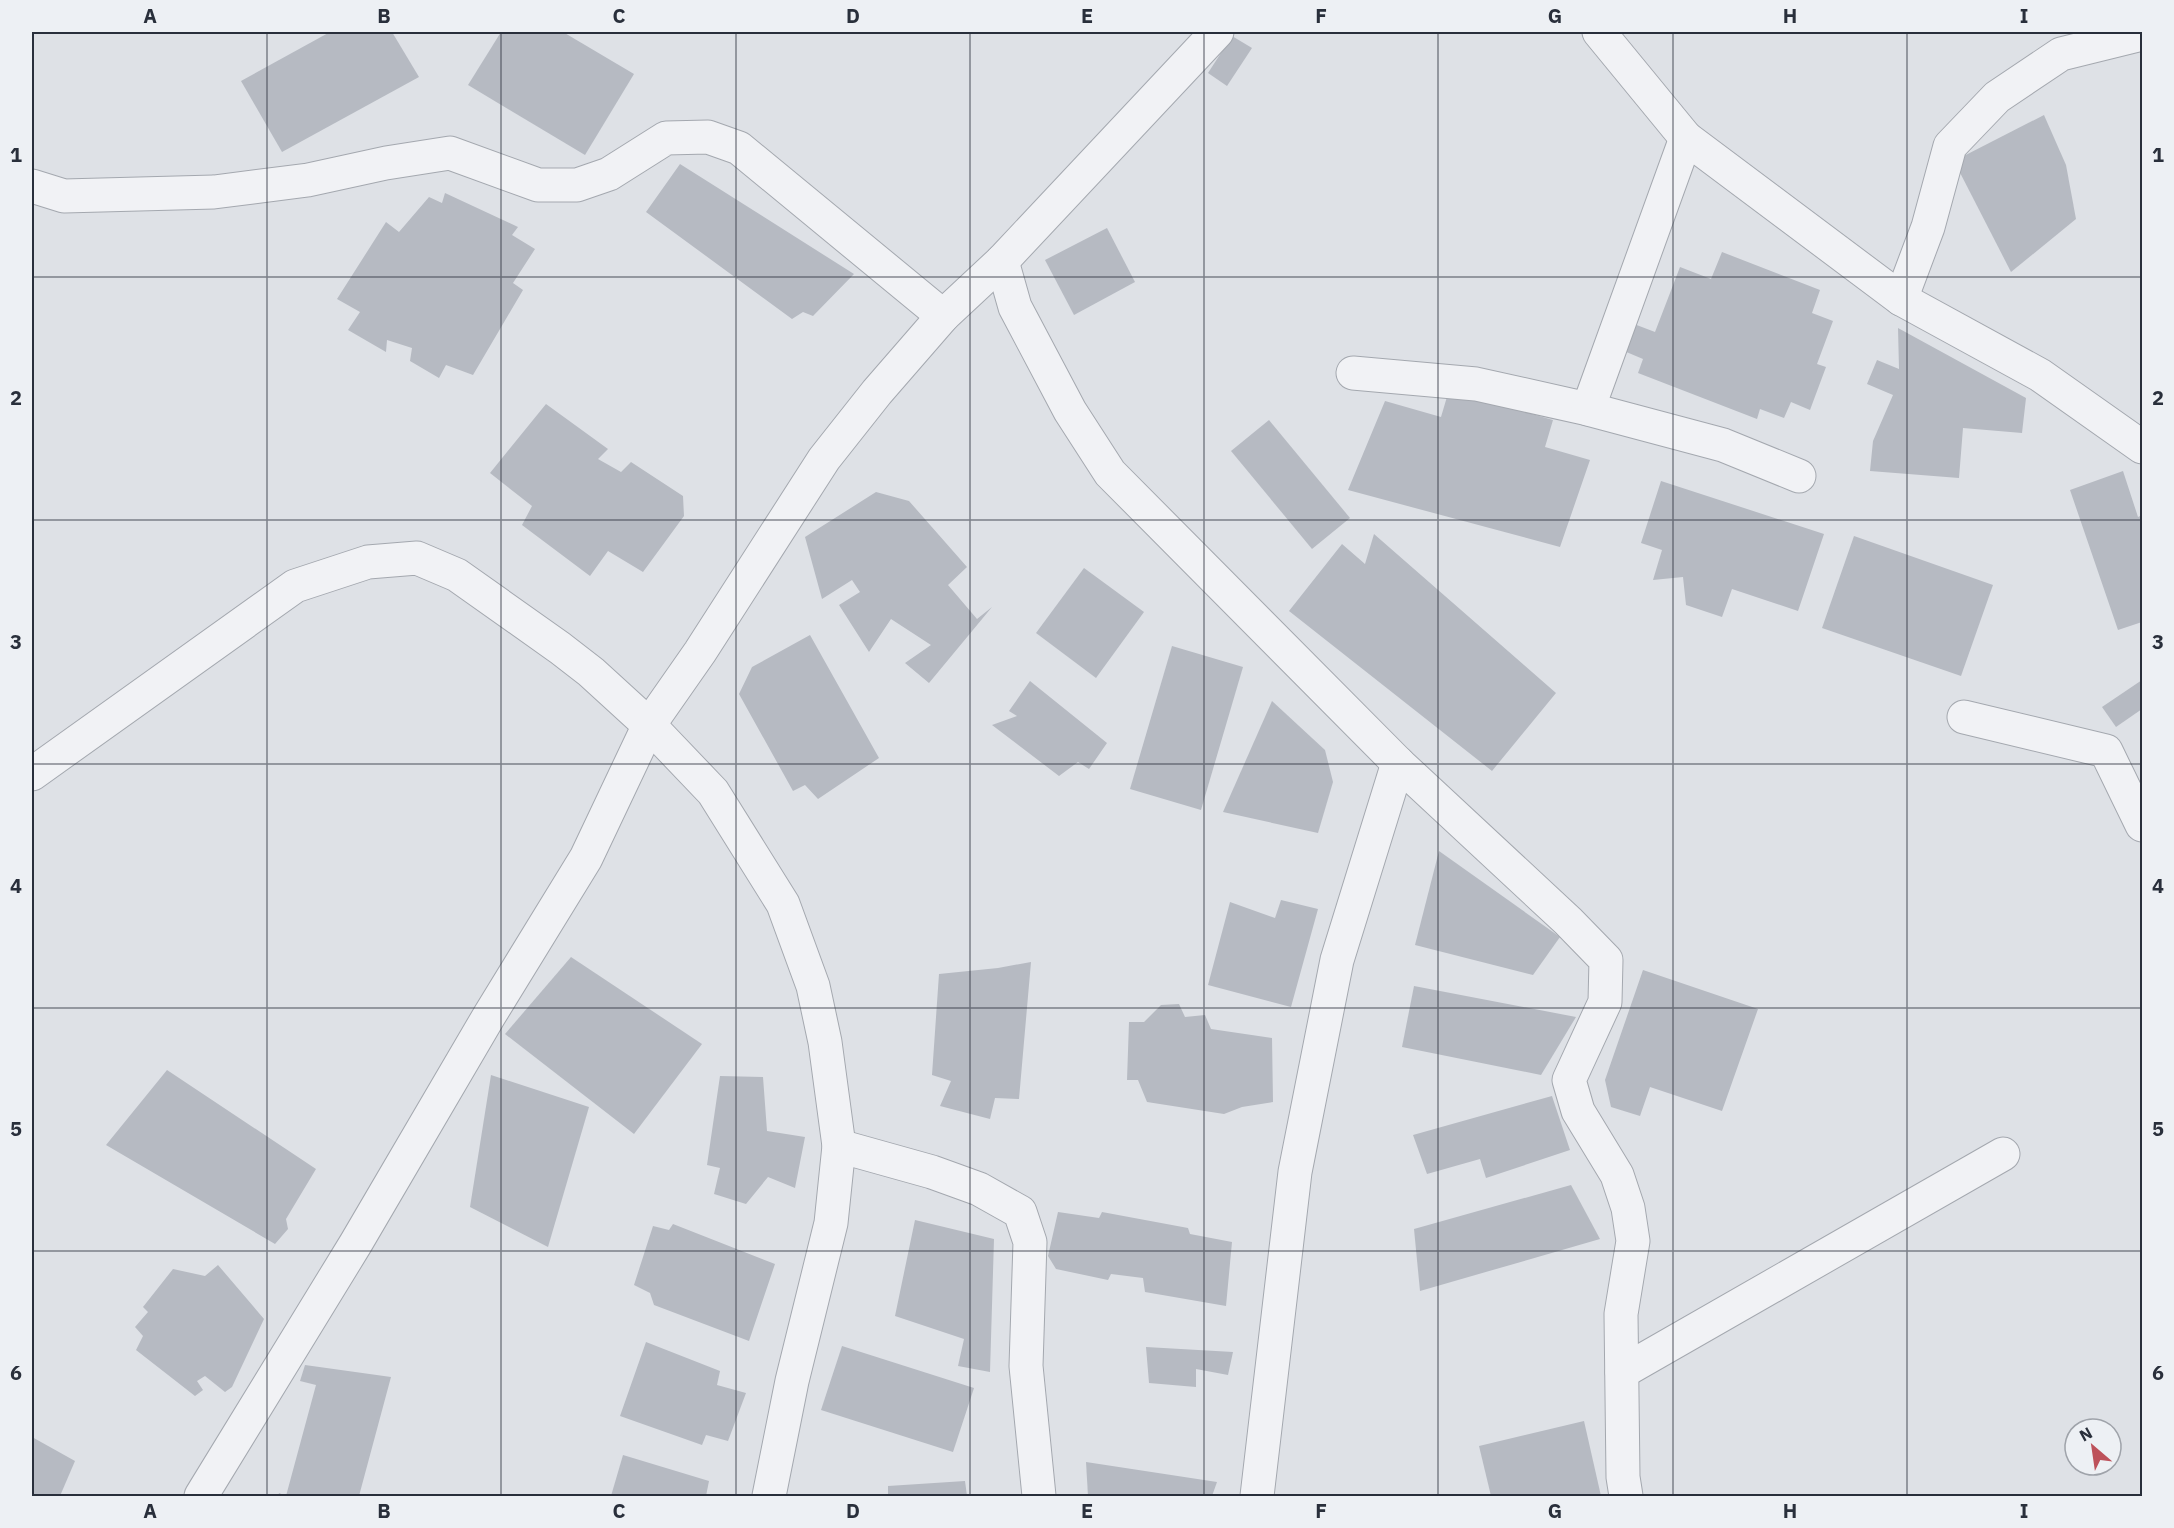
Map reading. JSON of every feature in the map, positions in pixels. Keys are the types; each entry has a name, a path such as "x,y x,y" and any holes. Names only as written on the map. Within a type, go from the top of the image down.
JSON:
{"street":[{"path":"201,1497 356,1243 585,858 649,725 700,652 824,459 877,392 943,316 1002,261 1217,32"},
{"path":"1599,32 1686,138 1901,299 2040,375 2142,447"},
{"path":"1901,299 1928,227 1950,146 1997,97 2061,54 2142,34"},
{"path":"32,186 64,196 214,192 308,180 386,163 450,153 538,185 576,185 609,174 666,138 708,137 739,148 943,316"},
{"path":"1588,409 1686,138"},
{"path":"1002,261 1016,307 1070,411 1110,473 1398,763 1568,921 1606,960 1605,1002 1569,1080 1578,1111 1617,1175 1628,1208 1633,1241 1621,1314 1623,1477 1626,1497"},
{"path":"1353,373 1476,384 1588,409 1723,445 1799,476"},
{"path":"32,774 295,586 368,562 417,558 457,575 560,648 591,672 649,725 713,792 783,904 813,986 825,1042 839,1146 831,1223 792,1381 769,1497"},
{"path":"1964,717 2106,751 2142,825"},
{"path":"1257,1497 1294,1172 1337,960 1398,763"},
{"path":"839,1146 932,1172 979,1190 1020,1212 1030,1242 1026,1366 1039,1497"},
{"path":"1622,1372 2003,1154"}],"building":[{"path":"330,32 392,32 419,77 282,152 241,81"},
{"path":"501,32 563,32 634,74 585,155 468,85"},
{"path":"1232,36 1252,48 1227,86 1208,73"},
{"path":"2044,115 2066,165 2076,219 2011,272 1954,161"},
{"path":"680,164 854,274 813,316 803,312 792,319 646,212"},
{"path":"445,193 518,227 512,235 535,249 513,283 523,290 473,375 446,365 439,378 410,361 412,348 387,340 386,352 348,330 360,312 337,299 386,222 399,232 429,197 442,203"},
{"path":"1107,228 1135,282 1074,315 1045,260"},
{"path":"1722,252 1820,290 1812,313 1833,321 1817,364 1826,367 1810,410 1791,402 1784,418 1760,409 1757,419 1638,373 1643,359 1624,351 1634,324 1655,332 1680,267 1711,279"},
{"path":"1898,328 2026,398 2022,433 1963,428 1959,478 1870,471 1873,441 1893,395 1867,384 1877,360 1899,369"},
{"path":"1449,390 1553,420 1545,447 1590,460 1560,547 1348,490 1385,401 1441,417"},
{"path":"546,404 608,449 598,459 621,472 631,462 683,496 684,516 643,572 608,551 590,576 522,525 532,506 490,473"},
{"path":"1269,420 1350,518 1312,549 1231,451"},
{"path":"2123,471 2138,517 2142,515 2142,622 2118,630 2070,490"},
{"path":"1661,481 1824,534 1798,611 1732,589 1722,617 1686,605 1683,577 1653,580 1662,550 1641,543"},
{"path":"876,492 909,501 967,567 948,585 977,619 992,607 929,683 905,663 931,645 891,619 869,652 839,605 860,592 852,580 822,599 805,537"},
{"path":"1374,534 1556,693 1492,771 1289,611 1342,544 1365,564"},
{"path":"1854,536 1993,585 1961,676 1822,628"},
{"path":"1084,568 1144,612 1096,678 1036,633"},
{"path":"810,635 879,758 818,799 805,785 793,791 739,694 752,667"},
{"path":"1172,646 1243,667 1201,810 1130,789"},
{"path":"2142,680 2142,709 2116,727 2102,707"},
{"path":"1030,681 1107,743 1089,769 1078,762 1059,776 992,725 1017,716 1009,711"},
{"path":"1272,701 1325,750 1333,782 1318,833 1223,812"},
{"path":"1439,851 1560,937 1533,975 1415,945"},
{"path":"1281,900 1318,909 1291,1007 1208,985 1230,902 1275,918"},
{"path":"571,957 702,1044 634,1134 505,1034"},
{"path":"1031,962 1019,1099 995,1098 990,1119 940,1106 951,1081 932,1075 939,974"},
{"path":"1643,970 1758,1009 1722,1111 1650,1087 1640,1116 1611,1107 1605,1080"},
{"path":"1414,986 1576,1017 1541,1075 1402,1047"},
{"path":"1179,1004 1185,1017 1205,1015 1211,1029 1272,1038 1273,1102 1242,1107 1224,1114 1147,1102 1138,1080 1127,1080 1129,1022 1144,1022 1161,1005"},
{"path":"167,1070 316,1169 286,1219 288,1229 275,1244 106,1145"},
{"path":"491,1075 589,1107 548,1247 470,1207"},
{"path":"720,1076 763,1077 767,1131 805,1137 795,1188 768,1177 746,1204 714,1194 720,1168 707,1165"},
{"path":"1552,1096 1570,1150 1486,1178 1480,1159 1427,1174 1413,1135"},
{"path":"1571,1185 1600,1239 1420,1291 1414,1229"},
{"path":"1058,1212 1099,1218 1102,1212 1188,1228 1190,1234 1232,1242 1226,1306 1145,1292 1143,1278 1111,1274 1108,1280 1056,1269 1048,1256"},
{"path":"915,1220 994,1239 990,1372 958,1366 964,1339 895,1316"},
{"path":"673,1224 775,1264 749,1341 654,1305 650,1293 634,1285 653,1226 669,1230"},
{"path":"218,1265 264,1319 232,1387 225,1392 205,1376 197,1381 203,1390 195,1396 136,1350 143,1336 135,1327 148,1312 143,1307 173,1269 205,1276"},
{"path":"646,1342 720,1371 717,1385 746,1393 728,1441 706,1435 702,1445 620,1416"},
{"path":"842,1346 974,1388 953,1452 821,1410"},
{"path":"1146,1347 1233,1352 1228,1375 1196,1369 1196,1387 1149,1383"},
{"path":"305,1365 391,1377 359,1496 286,1496 316,1385 300,1381"},
{"path":"1584,1421 1601,1496 1491,1496 1479,1446"},
{"path":"32,1437 75,1461 60,1496 32,1496"},
{"path":"623,1455 709,1481 706,1496 611,1496"},
{"path":"1086,1462 1217,1482 1212,1496 1088,1496"},
{"path":"965,1481 967,1496 888,1496 888,1486"}]}
